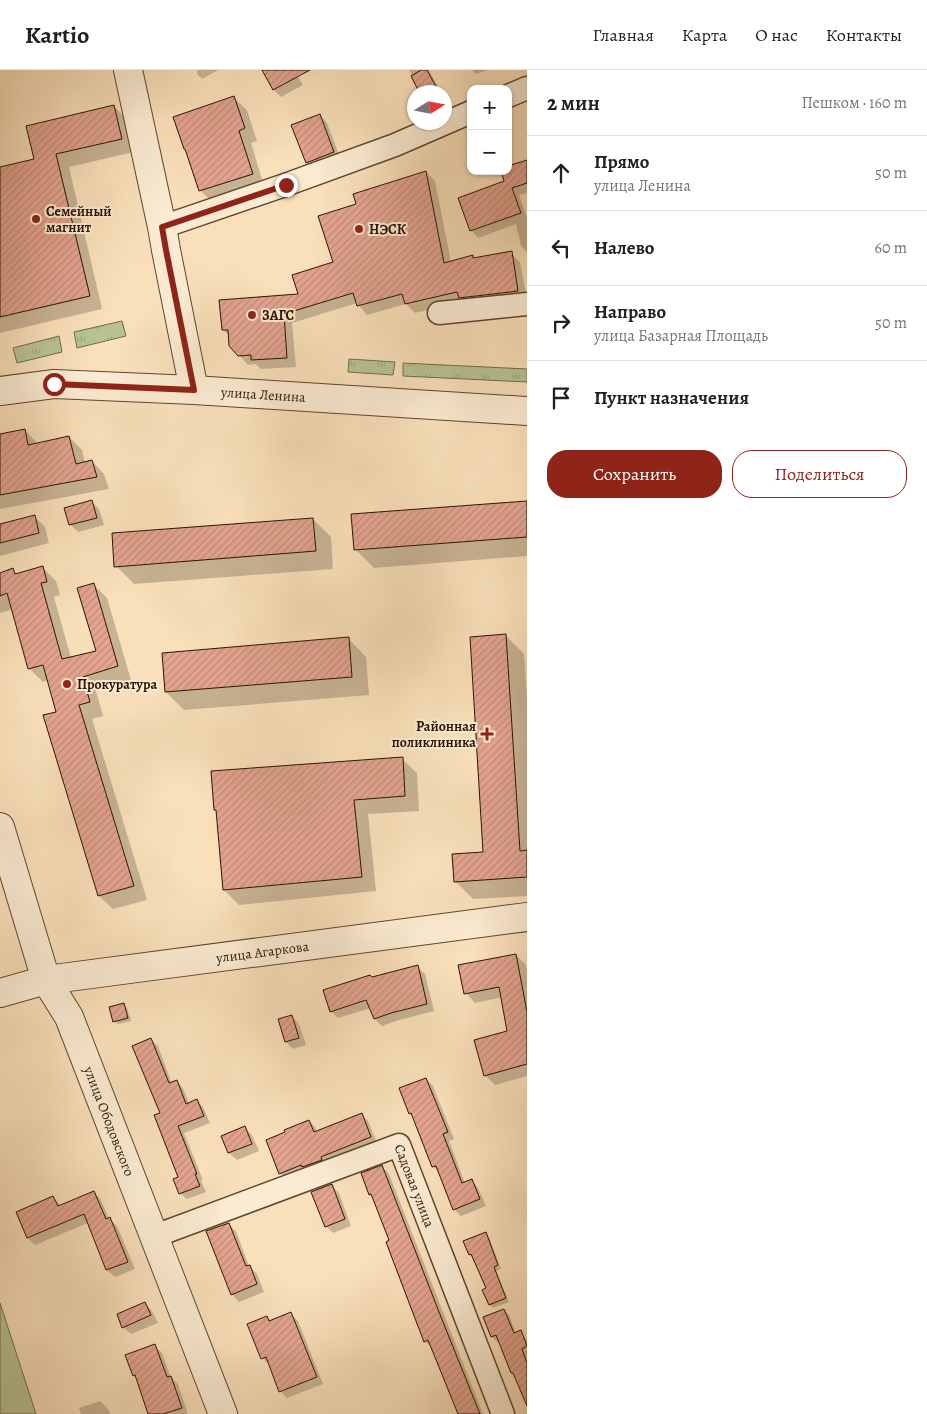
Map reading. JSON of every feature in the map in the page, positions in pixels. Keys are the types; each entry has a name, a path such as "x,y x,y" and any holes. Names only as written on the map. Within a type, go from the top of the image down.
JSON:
{"street":[{"path":"128,70 162,227 194,390"},
{"path":"512,94 527,88"},
{"path":"162,227 286,185 394,145 467,114"},
{"path":"439,313 527,304"},
{"name":"улица Ленина","path":"0,391 54,384 194,390 527,412"},
{"name":"улица Ободовского","path":"0,827 46,980 69,1017 223,1414"},
{"name":"улица Агаркова","path":"0,993 46,980 527,917"},
{"name":"Садовая улица","path":"155,1236 399,1145 503,1414"}],"green space":[{"path":"122,321 126,336 77,348 74,332"},
{"path":"59,336 62,352 17,363 13,348"},
{"path":"349,359 395,362 393,375 348,372"},
{"path":"403,363 527,369 527,382 403,376"},
{"path":"0,1303 36,1414 0,1414"}],"building":[{"path":"262,70 310,70 273,90"},
{"path":"421,70 427,70 435,85 416,85 411,76"},
{"path":"234,96 245,128 239,131 253,174 199,191 173,117"},
{"name":"Семейный магнит","path":"114,105 122,139 56,154 90,296 0,317 0,167 34,159 26,126"},
{"path":"320,114 334,152 306,163 291,125"},
{"path":"527,160 527,183 512,188 521,213 470,231 458,198 504,181 502,175 512,175 512,165"},
{"path":"426,171 444,263 473,255 473,258 512,251 518,291 459,298 457,292 405,304 402,294 357,306 353,293 284,314 287,358 251,360 251,355 238,356 229,346 228,330 222,330 219,300 298,294 292,275 333,262 318,216 356,204 353,194"},
{"path":"25,429 28,445 69,436 76,464 92,460 97,477 0,495 0,434"},
{"path":"92,500 97,518 69,525 64,508"},
{"path":"527,501 527,537 354,550 351,514"},
{"path":"35,515 39,533 0,543 0,524"},
{"path":"313,518 316,551 114,567 112,533"},
{"path":"43,566 47,582 41,583 62,659 96,651 77,588 94,583 118,666 83,677 90,702 79,705 134,886 98,896 43,715 56,712 43,665 28,669 7,593 0,596 0,573 13,568 15,574"},
{"path":"506,634 520,851 527,850 527,877 454,882 452,854 483,852 470,637"},
{"path":"349,637 352,677 165,692 162,653"},
{"path":"403,757 405,796 354,800 362,877 223,890 211,771"},
{"path":"516,954 527,1012 527,1064 484,1076 474,1040 507,1031 499,987 464,994 458,965"},
{"path":"418,965 427,1004 374,1019 366,1000 330,1012 323,990 370,975 372,977"},
{"path":"124,1003 128,1018 113,1022 109,1007"},
{"path":"292,1015 299,1038 285,1042 278,1019"},
{"path":"151,1038 169,1083 177,1080 186,1104 197,1099 204,1116 178,1126 200,1186 179,1194 173,1179 178,1177 154,1115 160,1113 132,1046"},
{"path":"426,1078 448,1132 443,1134 462,1183 472,1179 480,1199 453,1210 436,1166 432,1167 399,1088"},
{"path":"362,1113 371,1137 323,1156 321,1157 322,1160 302,1167 301,1165 279,1174 266,1140 309,1120 314,1132"},
{"path":"245,1126 252,1144 228,1153 221,1136"},
{"path":"382,1165 480,1414 458,1414 428,1340 424,1342 386,1242 389,1240 361,1173"},
{"path":"332,1184 345,1219 325,1227 311,1192"},
{"path":"94,1191 106,1219 110,1217 128,1262 106,1270 84,1214 27,1238 16,1212 53,1196 58,1206"},
{"path":"229,1223 246,1266 250,1265 257,1284 231,1295 206,1231"},
{"path":"486,1232 498,1265 494,1267 506,1298 489,1305 482,1290 486,1288 463,1241"},
{"path":"145,1302 151,1315 122,1328 117,1314"},
{"path":"504,1309 514,1333 521,1330 527,1346 522,1349 527,1363 527,1406 496,1335 491,1337 483,1317"},
{"path":"291,1312 317,1377 279,1392 266,1357 261,1359 247,1324 267,1316 269,1321"},
{"path":"155,1344 167,1377 171,1376 182,1408 163,1414 148,1414 135,1375 133,1376 125,1355"}],"place":[{"name":"Семейный магнит","path":"36,219"},
{"name":"НЭСК","path":"359,229"},
{"name":"ЗАГС","path":"252,315"},
{"name":"Прокуратура","path":"67,684"},
{"name":"Районная поликлиника","path":"487,734"}],"route":[{"path":"54,384 194,390 162,227 286,185"}]}
